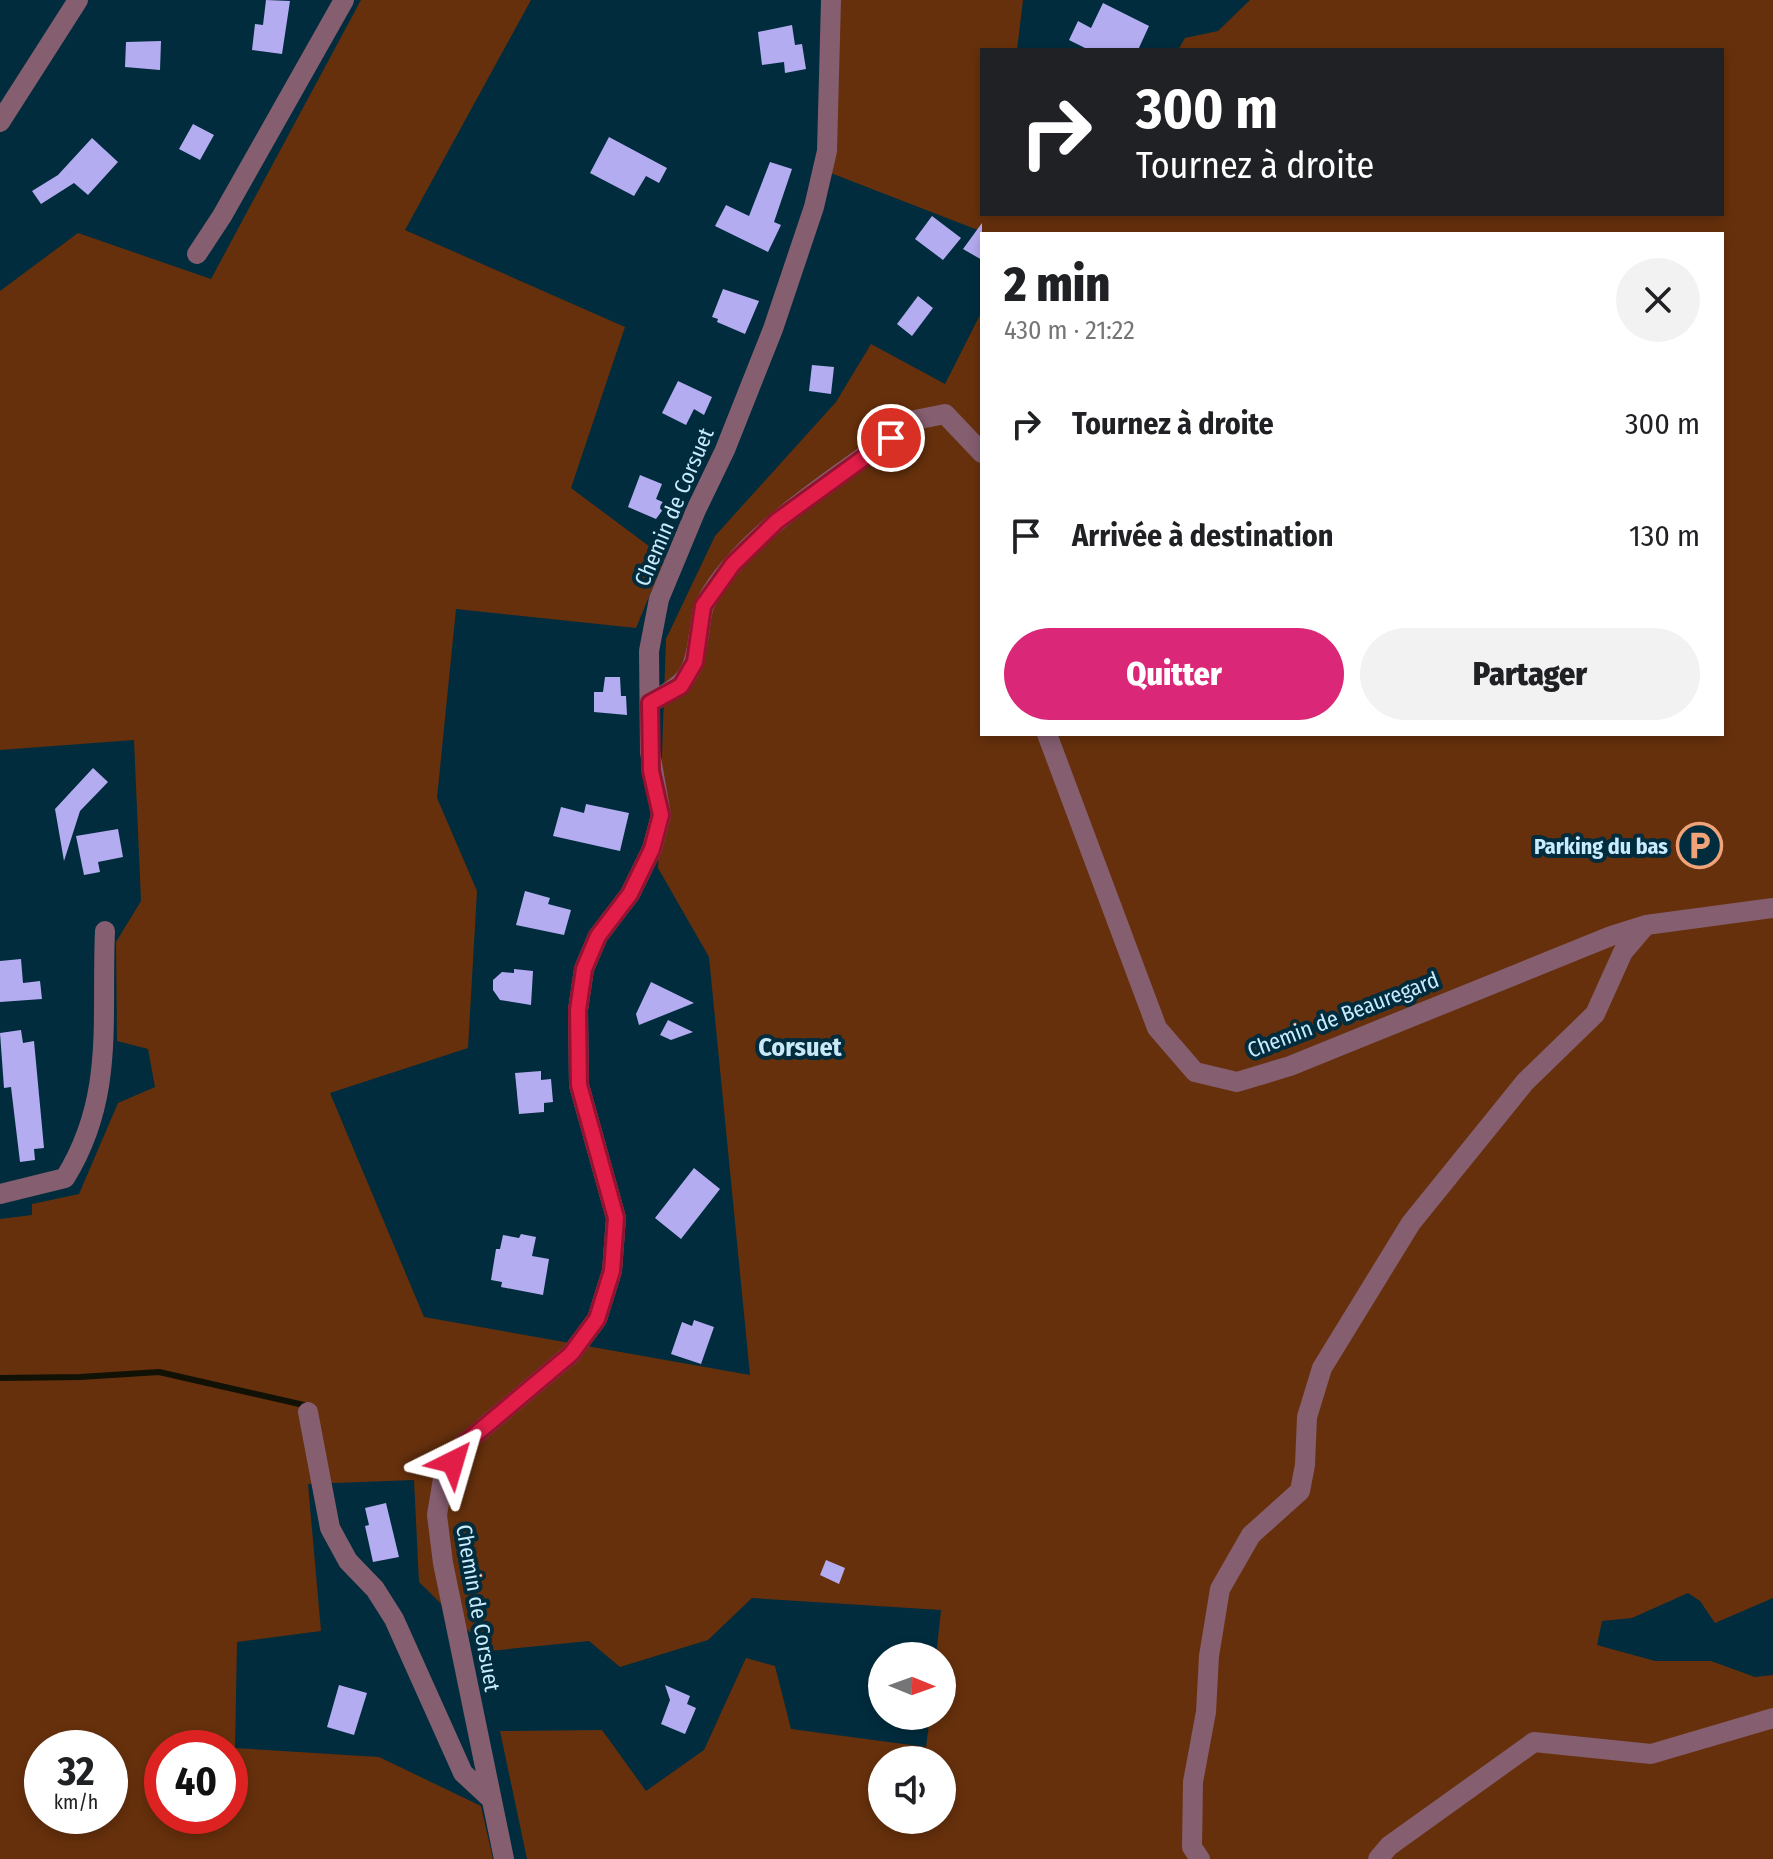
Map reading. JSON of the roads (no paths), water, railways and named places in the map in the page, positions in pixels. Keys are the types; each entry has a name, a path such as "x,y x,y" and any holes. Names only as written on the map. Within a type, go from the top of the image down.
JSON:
{"street":[{"path":"0,122 78,0"},
{"path":"197,254 222,216 344,0"},
{"name":"Chemin de Corsuet","path":"504,1859 445,1577 437,1515 443,1479 464,1444 571,1354 597,1319 612,1271 616,1218 579,1085 578,1010 584,969 598,936 630,894 652,849 661,815 650,761 649,651 659,599 725,450 773,329 814,207 827,151 831,0"},
{"path":"650,703 681,686 695,662 703,606 733,564 777,521 915,420 945,414 980,451"},
{"name":"Chemin de Beauregard","path":"1048,736 1157,1028 1195,1072 1237,1082 1290,1066 1449,999 1646,925 1773,908"},
{"path":"1200,1859 1192,1847 1193,1782 1206,1712 1209,1656 1220,1589 1251,1535 1300,1491 1305,1465 1307,1417 1322,1368 1411,1223 1525,1082 1595,1014 1623,952 1646,925"},
{"path":"0,1194 65,1178 78,1157 93,1119 101,1085 105,931"},
{"path":"308,1412 330,1528 348,1561 375,1589 394,1619 463,1773 491,1799"},
{"path":"1378,1859 1389,1846 1534,1742 1651,1754 1773,1718"}],"waterway":[{"path":"0,1378 159,1372 304,1405"}],"place":[{"name":"Parking du bas","path":"1699,846"}],"district":[{"name":"Corsuet","path":"800,1047"}]}
